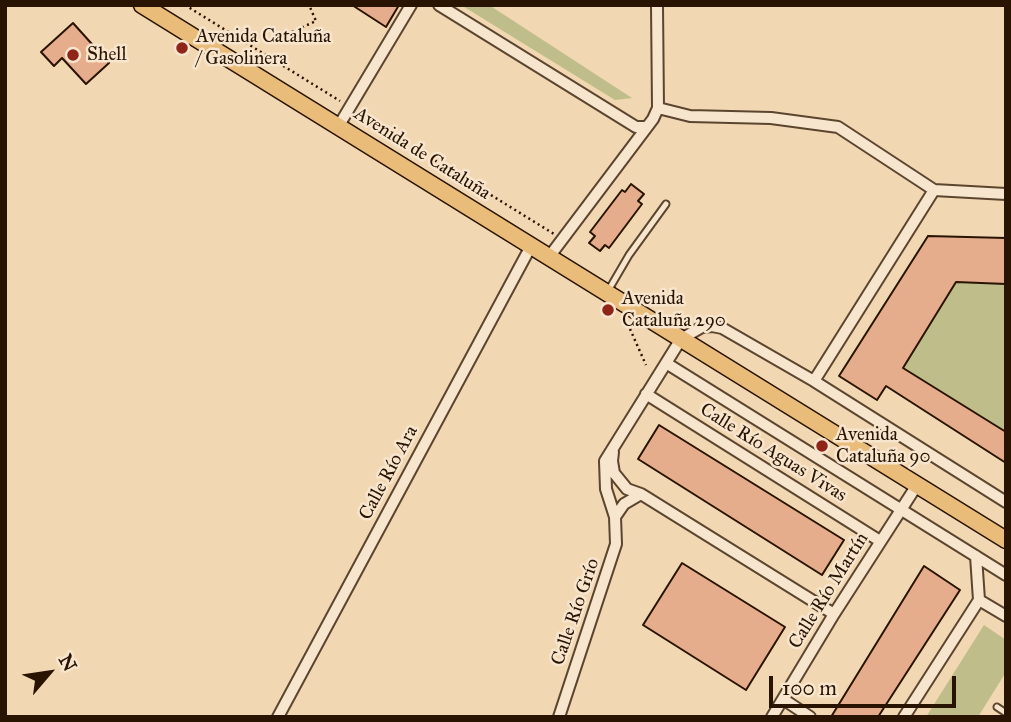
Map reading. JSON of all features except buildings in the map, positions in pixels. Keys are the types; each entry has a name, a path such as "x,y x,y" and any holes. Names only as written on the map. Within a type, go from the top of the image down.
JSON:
{"main road":[{"name":"Avenida de Cataluña","path":"146,6 1006,540"}],"street":[{"path":"338,127 411,5"},
{"path":"439,5 641,130"},
{"path":"549,257 658,108 657,5"},
{"path":"658,108 690,116 771,118 838,127 934,190 1006,194"},
{"path":"814,381 934,190"},
{"name":"Calle Río Ara","path":"278,717 531,246"},
{"path":"681,339 702,327 722,328 814,381 1006,502"},
{"name":"Calle Río Grío","path":"559,717 616,544 604,467 681,339"},
{"path":"666,363 1006,575"},
{"name":"Calle Río Aguas Vivas","path":"646,394 880,541"},
{"path":"613,449 611,461 614,473 627,489 641,494 834,614"},
{"name":"Calle Río Martín","path":"772,717 917,485"},
{"path":"613,512 614,500 627,489"},
{"path":"613,512 641,494"},
{"path":"904,717 979,600 976,556"},
{"path":"979,600 1006,616"},
{"path":"783,699 810,717"}],"lane":[{"path":"607,293 629,255 666,204"},
{"path":"997,707 1006,713"}],"path":[{"name":"Avenida de Cataluña","path":"185,5 340,102"},
{"path":"272,41 316,21 309,5"},
{"name":"Avenida de Cataluña","path":"358,112 563,240"},
{"path":"630,329 646,365"}],"shaded area":[{"path":"461,5 489,5 632,98 615,100"},
{"path":"956,282 1006,284 1006,432 903,368"},
{"path":"984,625 1006,640 1006,672 978,717 926,717"}],"place":[{"name":"Avenida Cataluña / Gasolinera","path":"182,48"},
{"name":"Shell","path":"73,55"},
{"name":"Avenida Cataluña 290","path":"608,310"},
{"name":"Avenida Cataluña 90","path":"822,446"}]}
